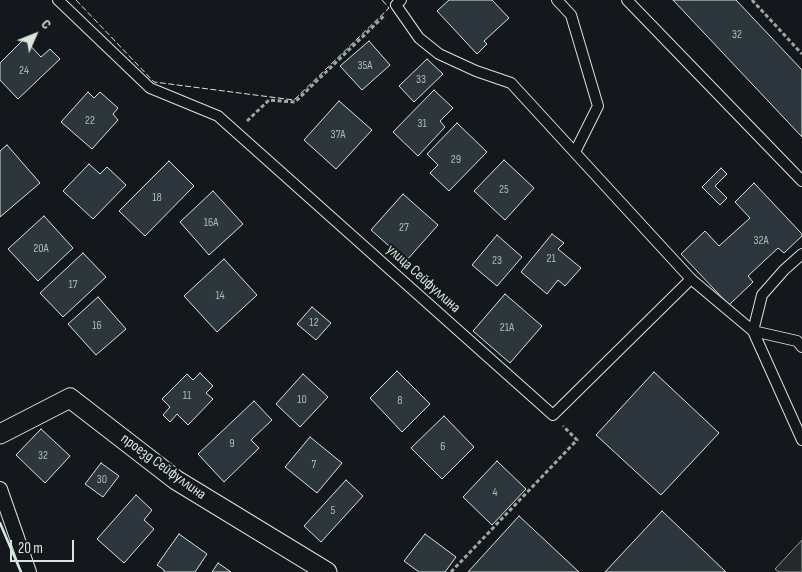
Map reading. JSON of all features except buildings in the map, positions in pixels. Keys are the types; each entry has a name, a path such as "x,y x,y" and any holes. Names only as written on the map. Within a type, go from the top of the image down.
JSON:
{"street":[{"name":"проезд Сейфуллина","path":"0,434 70,398 176,480 327,572"},
{"path":"0,489 29,572"}],"lane":[{"name":"улица Сейфуллина","path":"58,0 150,88 218,116 553,415"},
{"path":"558,0 571,15 598,106 575,152"},
{"path":"627,0 802,180"},
{"path":"399,2 419,38 439,54 476,71 511,82 691,279 753,331 802,440"},
{"path":"753,331 762,295 784,270 802,254"},
{"path":"553,415 691,279"},
{"path":"753,331 797,342 802,348"}],"path":[{"path":"752,0 802,54"},
{"path":"235,132 268,100 295,102 399,2"},
{"path":"452,572 577,440 553,415"}],"shaded area":[{"path":"802,540 802,572 779,572 775,569"}],"fence":[{"path":"76,0 154,82 294,100 389,8 382,0"}],"wall":[{"path":"0,523 21,572"}]}
